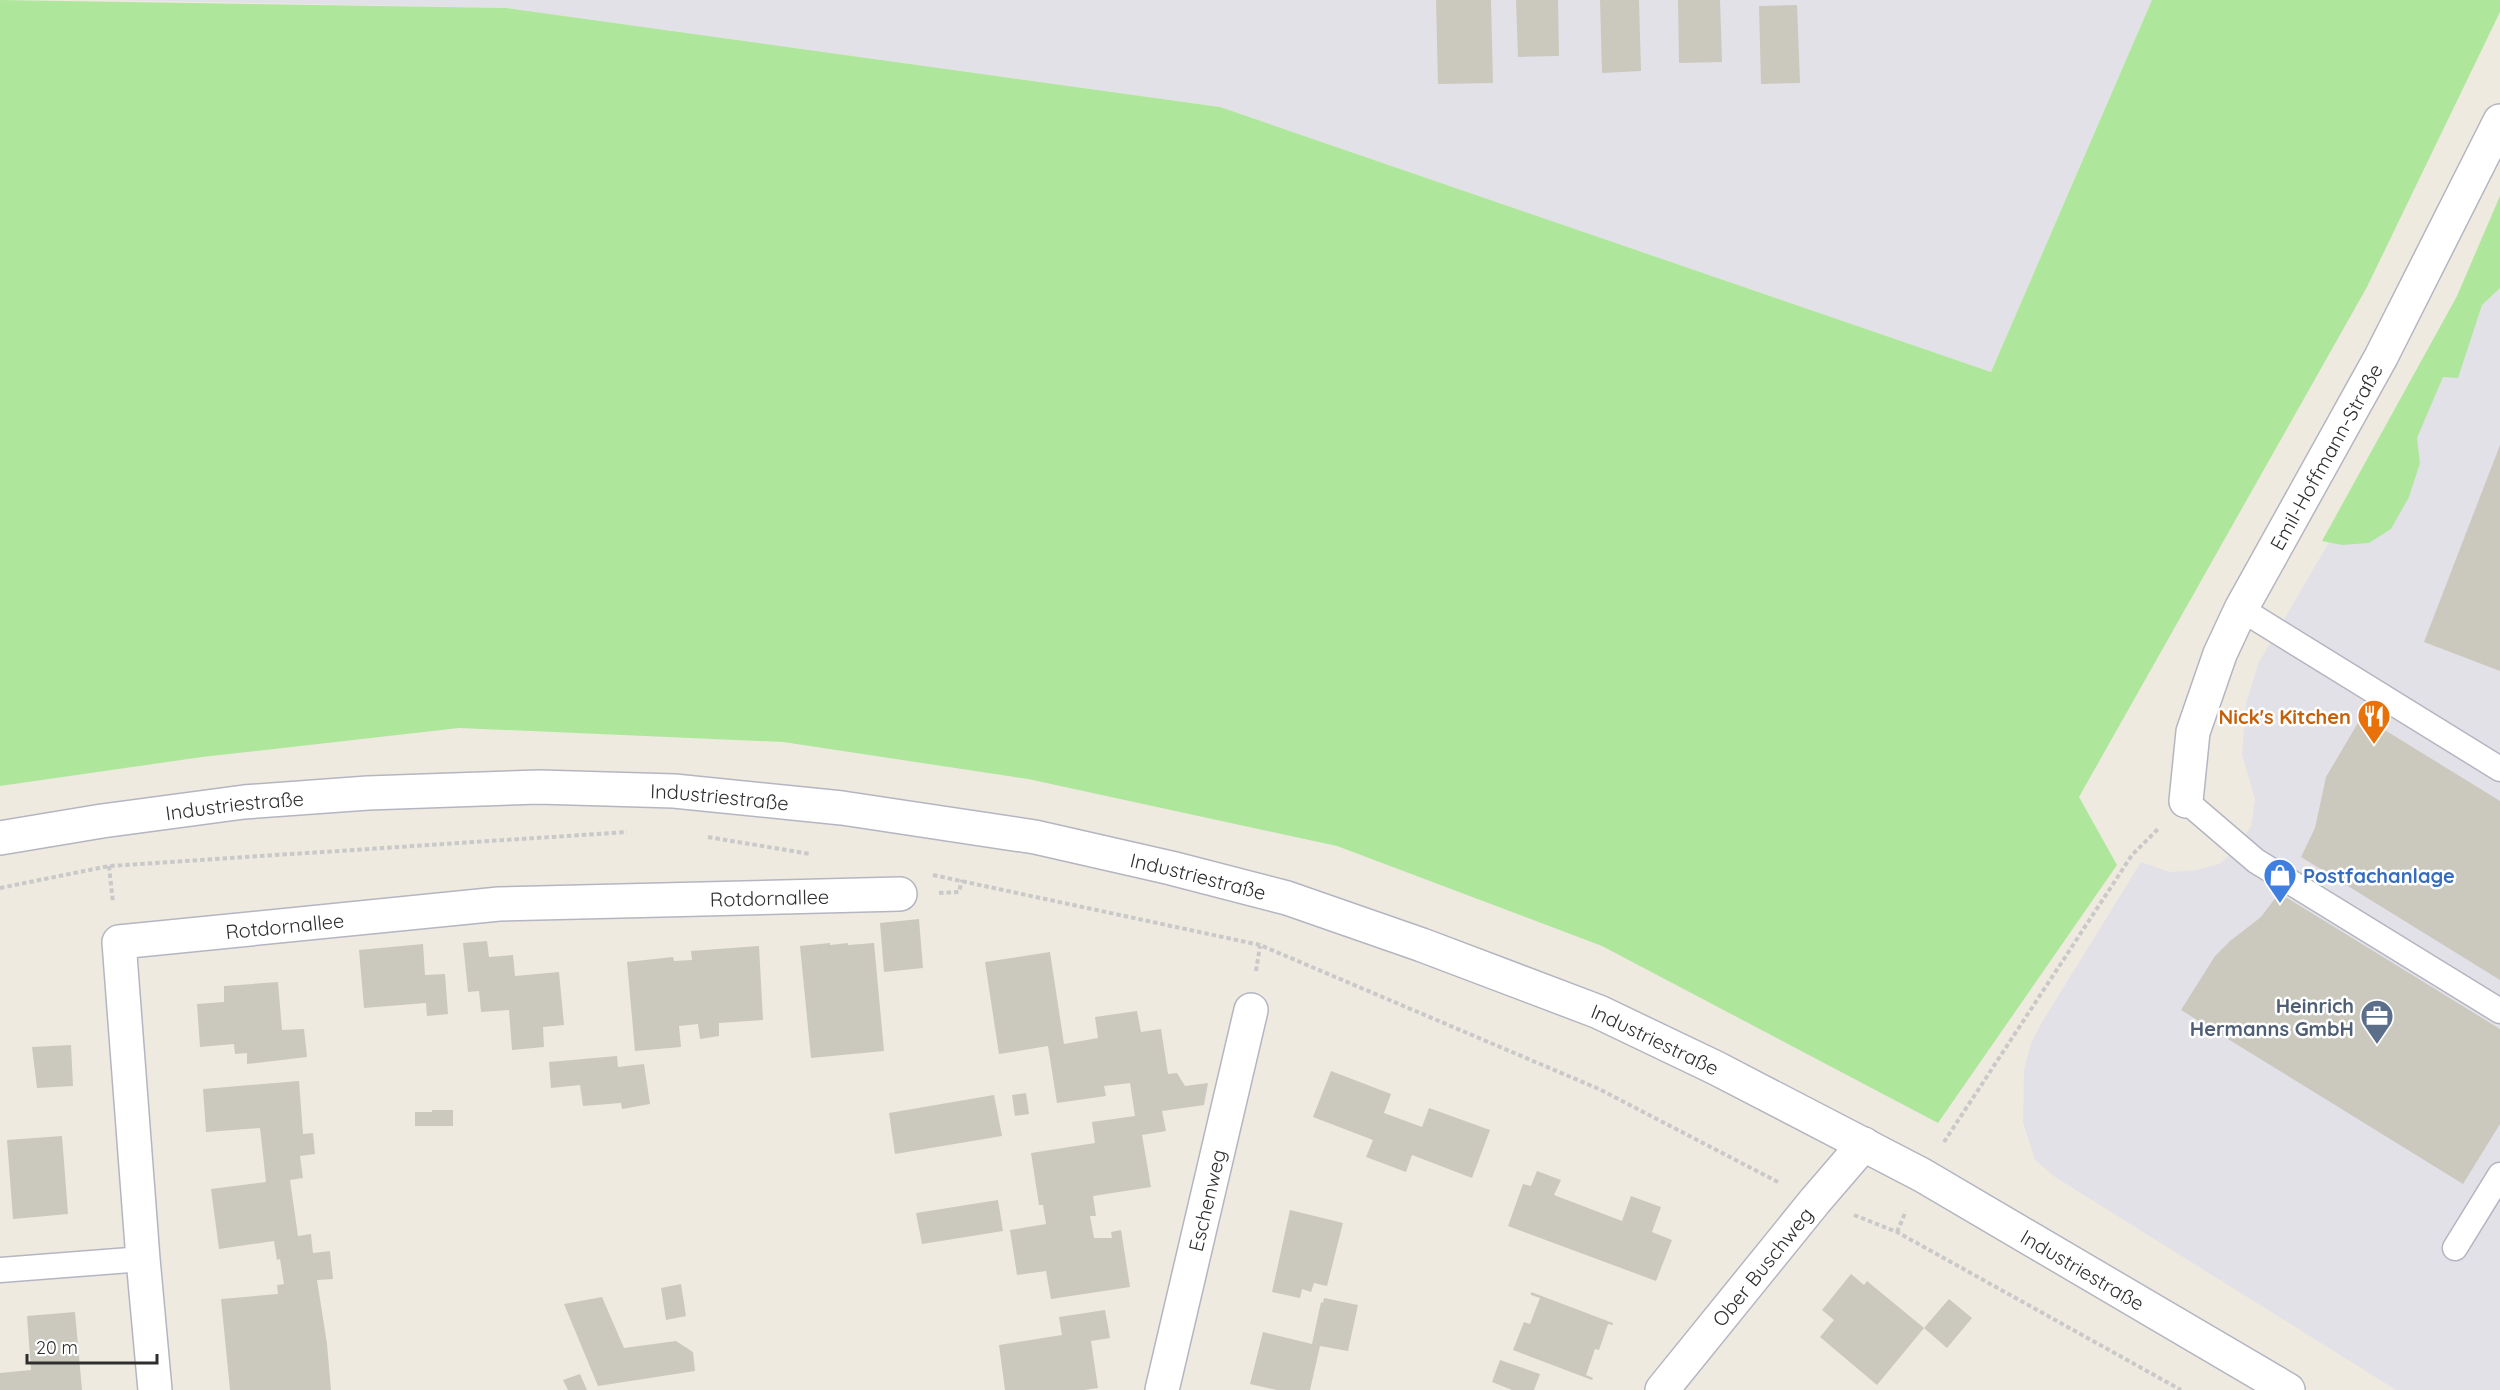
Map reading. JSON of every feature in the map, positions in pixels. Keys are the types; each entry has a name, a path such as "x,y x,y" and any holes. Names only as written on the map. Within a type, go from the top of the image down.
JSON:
{"street":[{"name":"Emil-Hoffmann-Straße","path":"2186,801 2193,732 2220,654 2241,609 2382,357 2500,121"},
{"name":"Industriestraße","path":"0,838 102,821 244,802 368,793 539,787 675,791 842,808 1035,837 1287,898 1422,945 1599,1012 1922,1175 2288,1390"},
{"name":"Rotdornallee","path":"155,1390 119,942 499,904 900,894"},
{"name":"Eschenweg","path":"1162,1390 1251,1010"},
{"name":"Ober Buschweg","path":"1662,1390 1864,1144"}],"lane":[{"path":"2241,609 2500,769"},
{"path":"2186,801 2256,861 2500,1011"},
{"path":"2455,1248 2500,1175"},
{"path":"0,1270 143,1258"}],"path":[{"path":"1897,1232 1922,1175 2132,855 2186,801"},
{"path":"0,888 109,866 639,831"},
{"path":"697,835 812,855"},
{"path":"927,874 1260,945 1599,1089 1815,1201 1897,1232 2181,1390"}],"shaded area":[{"path":"107,0 2152,0 1991,372 1220,107 507,8"},
{"path":"2500,212 2500,1390 2396,1390 2055,1177 2035,1160 2023,1122 2024,1070 2031,1043 2042,1022 2141,862 2170,872 2196,870 2219,864 2237,849 2251,826 2255,799 2242,755 2246,703 2259,662 2328,544 2468,283"}],"green space":[{"path":"0,0 507,8 1220,107 1991,372 2152,0 2500,0 2500,12 2367,287 2079,797 2117,865 1938,1123 1602,946 1337,846 1028,779 783,742 459,728 202,757 0,786"},
{"path":"2500,196 2500,288 2482,305 2458,378 2443,377 2417,438 2420,463 2409,497 2391,529 2369,543 2342,545 2322,541 2457,296"}],"building":[{"path":"1436,0 1491,0 1493,83 1438,84"},
{"path":"1516,0 1558,0 1559,56 1518,57"},
{"path":"1600,0 1639,0 1641,71 1602,73"},
{"path":"1678,0 1720,0 1722,62 1679,63"},
{"path":"1797,5 1800,83 1761,84 1759,6"},
{"path":"2500,445 2500,671 2424,642"},
{"path":"2362,716 2500,801 2500,980 2301,857 2315,828 2326,777"},
{"path":"2279,893 2500,1029 2500,1124 2463,1184 2181,1010 2215,956 2261,917"},
{"path":"919,919 923,968 884,972 880,923"},
{"path":"487,941 489,957 513,955 515,976 559,972 564,1025 543,1027 544,1047 512,1050 509,1010 481,1012 479,991 468,992 463,943"},
{"path":"830,943 830,945 848,943 848,945 874,943 884,1051 811,1058 800,946"},
{"path":"423,944 425,975 445,974 448,1014 427,1016 426,1003 364,1008 359,950"},
{"path":"759,946 763,1020 719,1023 719,1036 700,1039 698,1024 679,1026 681,1047 635,1051 627,962 673,957 674,961 692,960 691,951"},
{"path":"1050,952 1064,1044 1098,1038 1095,1017 1137,1011 1141,1032 1161,1029 1168,1074 1177,1073 1185,1086 1208,1083 1204,1105 1162,1111 1166,1131 1142,1135 1151,1187 1093,1196 1096,1216 1090,1216 1094,1238 1112,1238 1111,1232 1121,1230 1130,1287 1051,1299 1046,1271 1017,1275 1010,1230 1046,1224 1043,1205 1039,1205 1031,1153 1095,1143 1092,1122 1135,1116 1130,1083 1104,1086 1106,1096 1057,1103 1048,1046 999,1054 985,962"},
{"path":"278,982 282,1030 304,1029 307,1057 247,1064 247,1053 235,1054 234,1044 200,1047 197,1004 224,1002 224,986"},
{"path":"71,1045 73,1086 37,1088 32,1047"},
{"path":"617,1056 618,1067 644,1064 650,1104 622,1109 621,1103 583,1106 580,1085 551,1088 549,1062"},
{"path":"1331,1071 1391,1094 1384,1113 1422,1127 1429,1108 1490,1130 1472,1178 1412,1155 1406,1172 1366,1157 1373,1140 1313,1117"},
{"path":"299,1081 303,1134 313,1133 315,1154 300,1156 303,1178 290,1180 298,1236 311,1234 313,1253 330,1251 333,1279 317,1280 327,1344 331,1390 230,1390 221,1299 278,1294 277,1285 284,1284 274,1241 219,1249 211,1189 266,1182 260,1128 206,1132 203,1089"},
{"path":"1026,1093 1029,1114 1015,1116 1012,1095"},
{"path":"994,1095 1002,1136 895,1154 889,1113"},
{"path":"432,1110 453,1110 453,1126 415,1126 415,1112 432,1112"},
{"path":"62,1136 68,1214 13,1219 7,1140"},
{"path":"1537,1171 1561,1180 1554,1195 1622,1221 1631,1196 1661,1207 1652,1232 1672,1240 1656,1281 1508,1226 1523,1184 1531,1186"},
{"path":"998,1200 1003,1231 922,1244 916,1213"},
{"path":"1290,1210 1343,1223 1327,1286 1314,1283 1311,1292 1302,1289 1300,1298 1272,1292"},
{"path":"1851,1274 1864,1285 1867,1281 1924,1328 1877,1385 1820,1337 1834,1320 1822,1310"},
{"path":"681,1284 686,1316 666,1320 661,1288"},
{"path":"1531,1292 1613,1323 1613,1325 1608,1324 1599,1350 1595,1349 1586,1375 1593,1378 1592,1380 1513,1350 1524,1322 1530,1324 1540,1298 1531,1295"},
{"path":"602,1297 624,1348 676,1341 693,1352 695,1371 598,1386 564,1304"},
{"path":"1324,1298 1358,1305 1348,1351 1320,1346 1310,1390 1277,1390 1250,1384 1263,1332 1312,1344 1321,1302 1323,1303"},
{"path":"1949,1299 1972,1318 1947,1348 1924,1328"},
{"path":"1105,1310 1110,1338 1091,1341 1098,1388 1005,1390 999,1345 1062,1335 1059,1317"},
{"path":"75,1312 82,1390 0,1390 0,1373 31,1370 27,1316"},
{"path":"1500,1360 1540,1374 1534,1390 1512,1390 1492,1382"},
{"path":"580,1374 587,1390 568,1390 563,1380"}],"place":[{"name":"Nick's Kitchen","path":"2374,745"},
{"name":"Postfachanlage","path":"2280,904"},
{"name":"Heinrich Hermanns GmbH","path":"2377,1045"}]}
